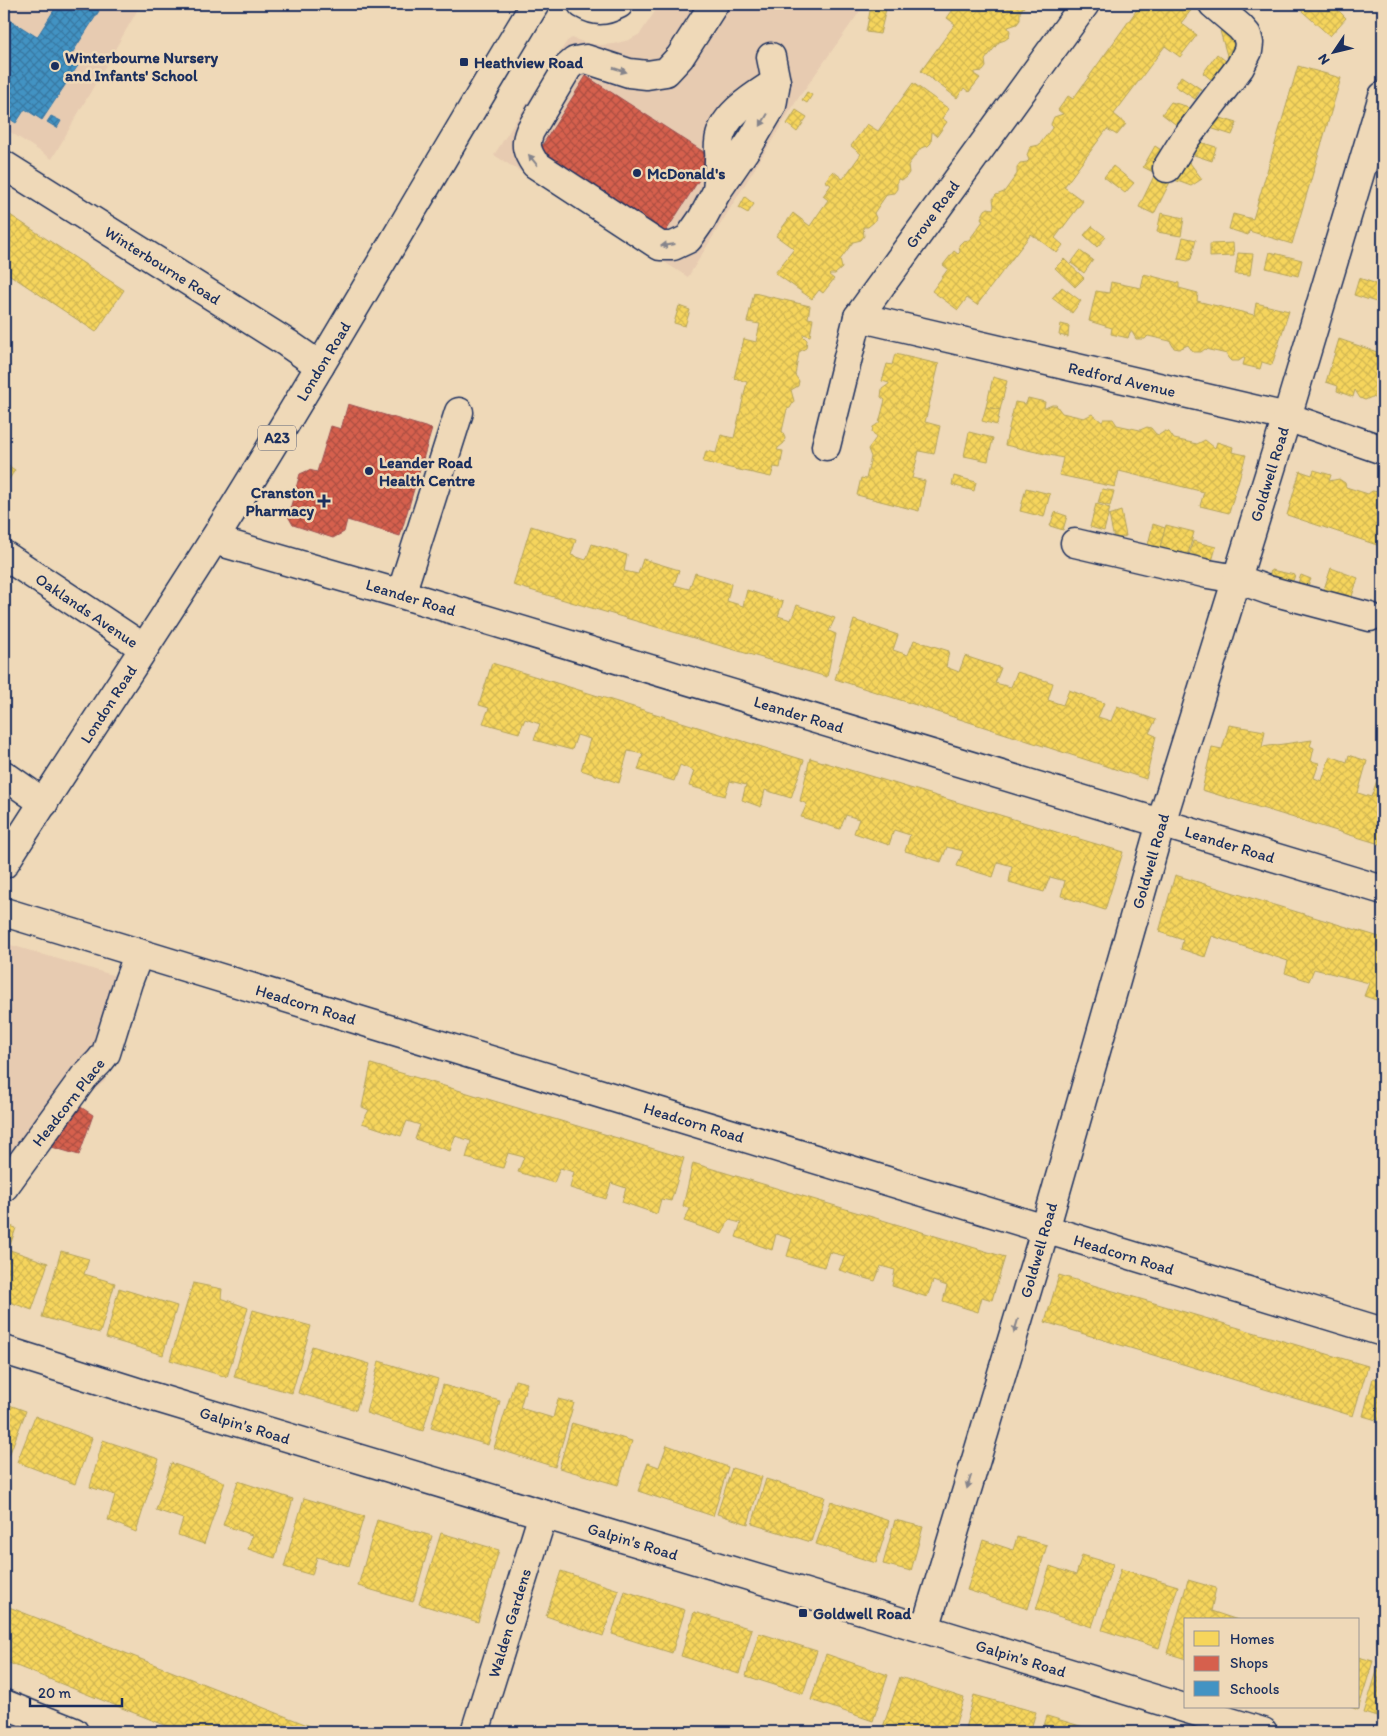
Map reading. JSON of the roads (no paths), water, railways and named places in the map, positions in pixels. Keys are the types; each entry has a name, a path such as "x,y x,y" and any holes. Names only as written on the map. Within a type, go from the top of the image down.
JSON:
{"main road":[{"name":"London Road","path":"4,864 214,540 320,366 535,4"},
{"path":"582,4 593,10 610,9 618,4"},
{"path":"714,4 680,57 666,72 647,75 629,73 586,59 575,61 568,67 526,142 528,153 535,164 660,246 673,246 688,239 772,106 774,69"},
{"name":"Grove Road","path":"826,446 858,317 1085,4"},
{"path":"1167,168 1185,139 1240,67 1248,52 1249,43 1247,35 1213,4"},
{"name":"Goldwell Road","path":"925,1629 1045,1229 1161,823 1287,417 1383,96"},
{"name":"Winterbourne Road","path":"4,165 320,366"},
{"name":"Redford Avenue","path":"858,317 1287,417 1383,450"},
{"path":"401,594 459,412"},
{"name":"Leander Road","path":"214,540 401,594 1383,890"},
{"path":"1076,543 1208,574 1237,578 1268,590 1370,617"},
{"name":"Oaklands Avenue","path":"4,555 144,648"},
{"path":"4,775 44,803"},
{"name":"Headcorn Road","path":"4,912 1383,1332"},
{"name":"Headcorn Place","path":"4,1187 84,1077 106,1053 128,982 139,954"},
{"name":"Galpin's Road","path":"4,1350 147,1396 925,1629 1198,1722 1263,1732"},
{"name":"Walden Gardens","path":"475,1732 543,1514"},
{"path":"4,1704 74,1732"}],"place":[{"name":"Heathview Road","path":"464,62"},
{"name":"Winterbourne Nursery and Infants' School","path":"55,66"},
{"name":"McDonald's","path":"637,173"},
{"name":"Leander Road Health Centre","path":"369,471"},
{"name":"Cranston Pharmacy","path":"324,501"},
{"name":"Goldwell Road","path":"803,1613"}]}
